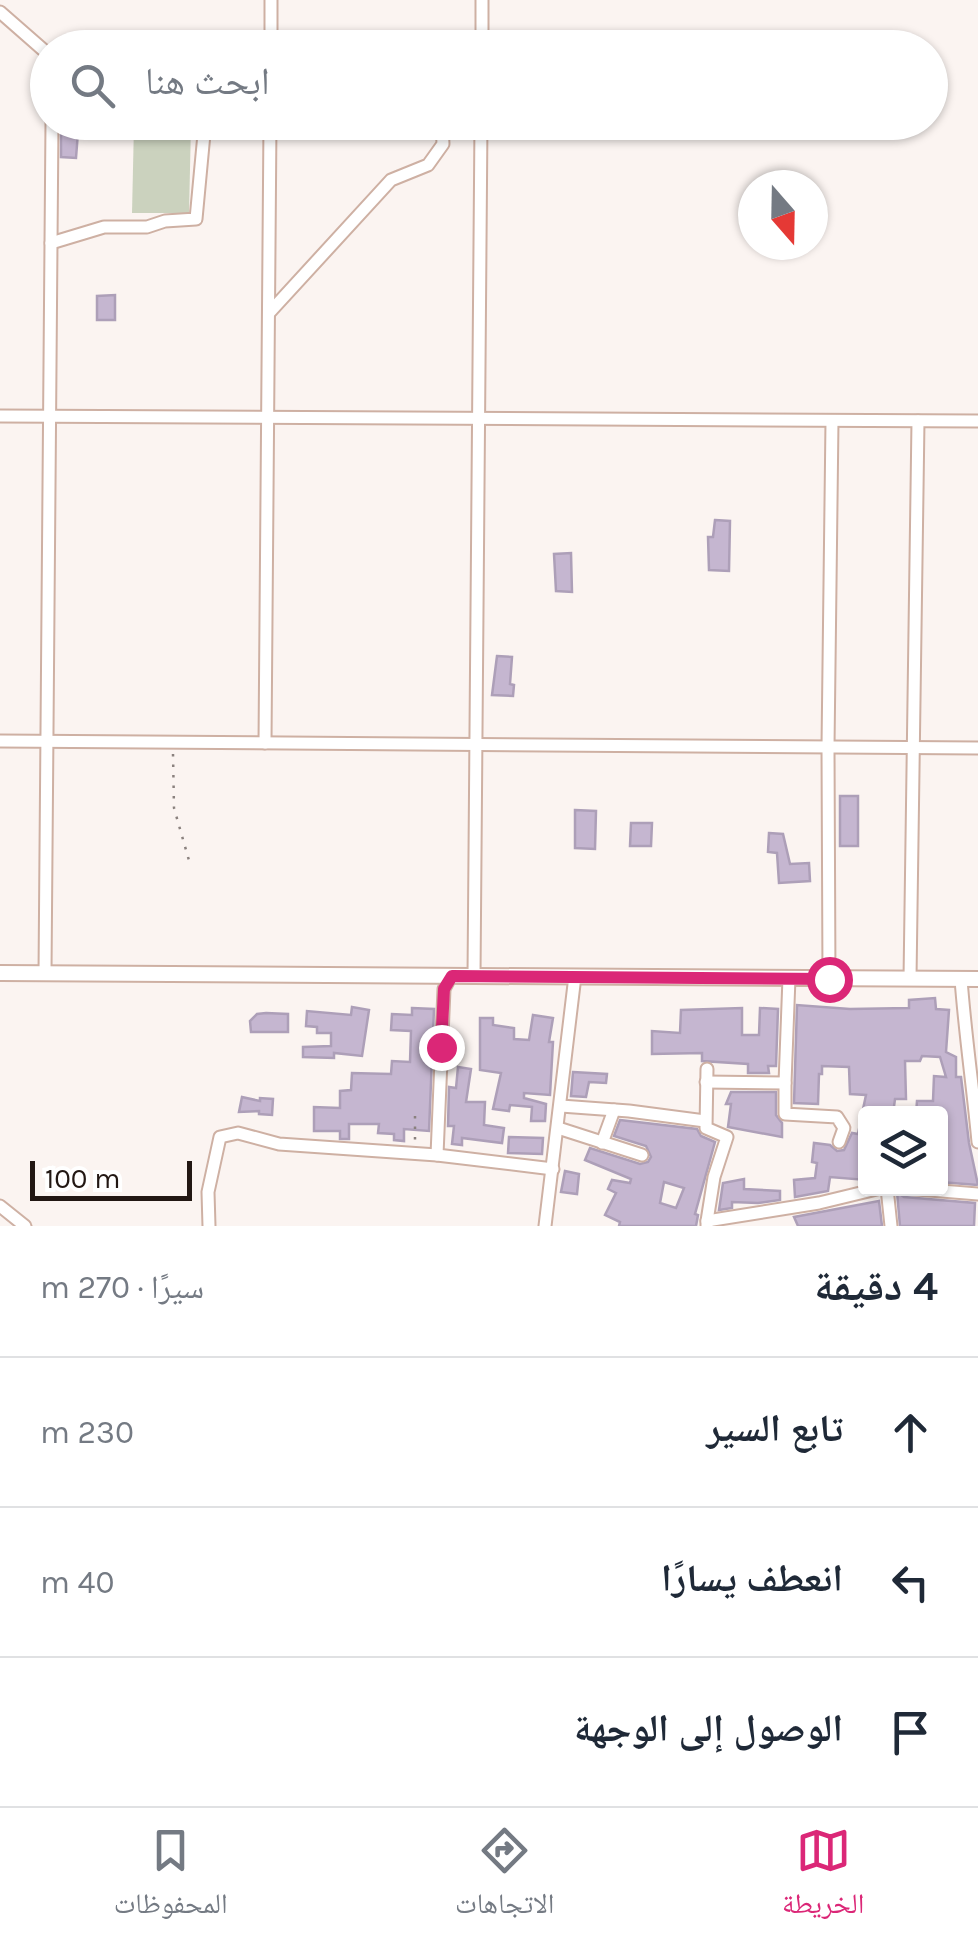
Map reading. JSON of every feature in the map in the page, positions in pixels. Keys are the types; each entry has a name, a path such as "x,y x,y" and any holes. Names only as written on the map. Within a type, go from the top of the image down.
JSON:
{"street":[{"path":"271,0 271,30"},
{"path":"482,0 482,30"},
{"path":"0,12 30,38"},
{"path":"46,973 52,140"},
{"path":"51,243 104,227 148,227 165,221 196,219 203,140"},
{"path":"265,743 270,140"},
{"path":"268,314 391,180 428,164 443,140"},
{"path":"474,976 481,140"},
{"path":"0,416 978,421"},
{"path":"829,979 832,421"},
{"path":"910,978 918,421"},
{"path":"0,741 978,748"},
{"path":"0,973 978,979"},
{"path":"437,1155 444,989 452,976"},
{"path":"546,1226 575,976"},
{"path":"789,978 785,1114 837,1117 844,1128 840,1142"},
{"path":"961,979 978,1142"},
{"path":"785,1083 707,1076 706,1128 727,1137 714,1177 707,1224 858,1194"},
{"path":"561,1106 705,1121"},
{"path":"602,1142 614,1110"},
{"path":"558,1128 642,1155"},
{"path":"208,1226 208,1192 220,1137 238,1133 279,1144 416,1153 553,1169"},
{"path":"948,1192 978,1194"},
{"path":"885,1196 891,1226"},
{"path":"0,1206 24,1226"}],"path":[{"path":"172,742 174,808 190,864"},
{"path":"415,1116 416,1153"}],"green space":[{"path":"134,140 191,140 189,213 132,213"}],"building":[{"path":"61,140 77,140 76,158 61,157"},
{"path":"115,295 115,320 97,320 97,296"},
{"path":"715,520 730,521 729,571 709,570 708,537 713,537"},
{"path":"571,553 572,592 556,591 554,554"},
{"path":"497,656 512,657 513,696 492,695"},
{"path":"840,796 858,796 858,846 840,846"},
{"path":"575,810 596,811 595,849 575,848"},
{"path":"631,823 652,823 651,846 630,846"},
{"path":"769,833 783,834 790,864 809,863 810,881 779,883 777,853 768,852"},
{"path":"935,998 936,1009 949,1010 946,1052 956,1057 956,1077 961,1077 978,1185 948,1183 948,1106 917,1106 917,1101 933,1101 934,1076 946,1077 940,1057 922,1056 920,1061 905,1061 906,1099 895,1099 894,1106 864,1106 866,1095 850,1094 849,1067 822,1066 818,1104 794,1103 797,1005 909,1008 909,1000"},
{"path":"352,1007 369,1010 362,1056 334,1053 334,1058 303,1057 303,1047 331,1046 331,1033 317,1033 317,1027 306,1026 307,1011 351,1015"},
{"path":"412,1008 434,1009 429,1131 404,1129 404,1141 394,1140 394,1134 378,1133 379,1124 349,1124 349,1139 340,1139 340,1131 314,1131 314,1107 340,1108 340,1091 351,1090 352,1073 391,1074 392,1061 410,1062 411,1031 391,1030 392,1014 412,1015"},
{"path":"742,1008 742,1035 759,1035 760,1008 778,1009 776,1066 768,1066 769,1073 748,1073 748,1064 702,1061 702,1053 652,1054 652,1031 680,1033 681,1010"},
{"path":"257,1014 288,1014 288,1032 251,1032 250,1021"},
{"path":"533,1015 553,1018 549,1042 553,1042 550,1095 524,1093 524,1098 546,1104 545,1121 531,1121 532,1107 510,1105 509,1111 493,1109 501,1073 480,1070 480,1018 493,1018 493,1025 514,1028 514,1039 529,1040"},
{"path":"458,1067 471,1069 466,1102 485,1102 484,1125 504,1128 502,1143 462,1138 462,1145 452,1144 454,1126 448,1126 449,1087 456,1088"},
{"path":"573,1072 607,1074 606,1083 589,1082 586,1097 571,1096"},
{"path":"731,1092 776,1092 776,1115 782,1123 782,1137 728,1127 731,1104 726,1104"},
{"path":"242,1097 273,1099 272,1115 239,1112"},
{"path":"620,1120 697,1129 701,1136 715,1142 695,1214 696,1226 619,1226 620,1222 605,1215 616,1193 608,1189 612,1180 630,1183 631,1179 585,1160 590,1148 640,1164 651,1157 646,1146 614,1136","holes":["664,1182 684,1188 676,1208 660,1203"]},
{"path":"852,1133 858,1134 858,1179 830,1177 828,1191 795,1197 794,1180 815,1178 814,1143 844,1150"},
{"path":"509,1137 543,1138 542,1154 508,1153"},
{"path":"565,1171 579,1174 577,1194 561,1192"},
{"path":"744,1179 744,1189 780,1191 780,1200 732,1202 732,1208 719,1210 723,1183"},
{"path":"897,1196 975,1203 974,1226 900,1226"},
{"path":"879,1201 882,1226 798,1226 794,1217"}],"route":[{"path":"441,1047 444,989 452,976 829,979"}]}
